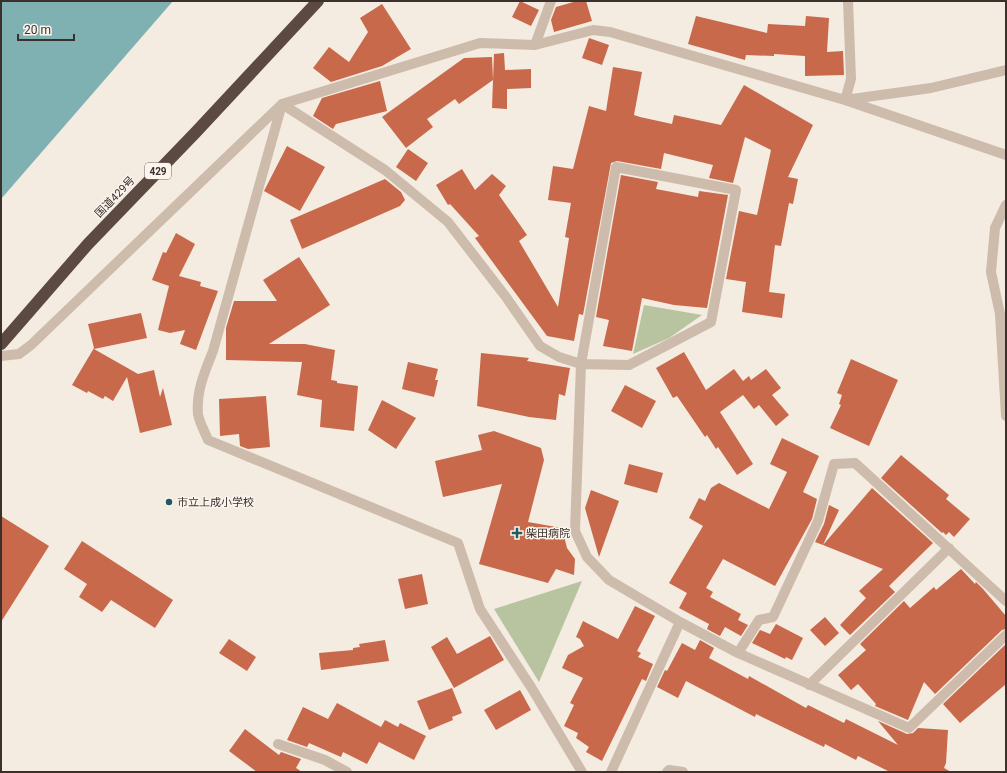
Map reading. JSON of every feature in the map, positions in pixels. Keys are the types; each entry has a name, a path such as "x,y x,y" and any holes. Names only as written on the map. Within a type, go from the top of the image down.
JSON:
{"highway":[{"name":"国道429号","path":"1,344 88,244 196,132 318,1"}],"street":[{"path":"535,45 551,1"},
{"path":"845,100 851,78 848,1"},
{"path":"1,356 19,354 30,345 282,104 480,43 535,45 592,30 610,32 845,100 1006,155"},
{"path":"845,100 931,88 1006,70"},
{"path":"282,104 385,170 448,222 506,297 540,346 559,357 581,364 629,365 711,322 736,190 616,167 581,364 574,530 587,557 609,580 680,622 738,653 909,728 1006,635"},
{"path":"282,104 213,351 204,373 199,393 198,415 208,440 458,543 480,609 531,687 582,772"},
{"path":"1006,205 996,228 991,272 1000,314 1006,416"},
{"path":"738,653 759,620 773,617 818,521 834,464 855,463 1006,601"},
{"path":"809,685 949,548"},
{"path":"611,772 680,622"},
{"path":"278,744 325,760 347,772"},
{"path":"667,772 669,770 682,772"}],"green space":[{"path":"644,305 702,315 669,338 633,354"},
{"path":"582,581 539,682 494,609"}],"water":[{"path":"1,1 173,1 1,199"}],"building":[{"path":"520,1 539,10 531,26 512,17"},
{"path":"577,1 586,1 592,21 554,32 551,20 556,7"},
{"path":"382,4 411,49 382,66 331,82 313,68 329,47 349,62 368,32 360,18"},
{"path":"696,16 767,33 768,24 805,26 806,16 829,18 827,52 843,51 844,75 805,76 805,56 774,54 774,56 746,55 745,60 688,44"},
{"path":"589,38 609,45 602,65 582,58"},
{"path":"504,53 505,70 531,69 531,88 507,89 507,109 492,108 494,54"},
{"path":"492,57 493,80 459,104 455,99 427,119 433,127 406,148 382,117 464,58"},
{"path":"613,67 642,72 634,115 640,117 672,124 674,115 721,125 744,85 813,125 788,177 798,179 793,204 789,203 781,246 775,245 769,292 785,294 782,318 742,312 746,282 726,279 739,211 757,215 771,150 745,137 733,183 709,178 713,165 664,153 661,169 617,161 611,163 583,315 579,314 574,341 547,336 475,238 479,236 450,204 448,205 436,185 462,169 475,190 492,174 506,186 499,195 527,235 519,241 558,307 569,238 565,237 571,203 548,200 553,166 573,169 589,106 606,111"},
{"path":"380,81 387,111 336,124 333,129 313,116 322,98"},
{"path":"287,146 325,167 300,211 264,191"},
{"path":"408,149 428,163 416,181 396,167"},
{"path":"621,175 658,182 656,189 698,197 699,191 728,195 707,308 674,305 642,298 632,351 603,346 609,320 596,317"},
{"path":"385,179 401,192 405,200 400,206 302,249 290,220"},
{"path":"176,233 195,244 179,276 201,282 200,286 218,291 196,350 180,344 185,330 170,333 158,330 169,286 152,280 163,252 166,253"},
{"path":"299,257 330,305 269,344 305,344 335,350 331,380 337,381 337,383 358,386 354,431 320,427 322,400 297,395 302,362 226,360 226,328 234,301 277,301 263,280"},
{"path":"141,313 147,338 94,349 138,374 154,370 160,397 163,388 172,425 140,433 127,377 113,401 105,396 103,399 88,391 87,393 72,385 94,348 88,324"},
{"path":"684,352 706,390 734,369 743,381 749,376 751,380 766,369 781,388 772,395 789,415 776,426 759,405 754,409 743,395 720,412 753,464 737,475 718,447 716,449 707,435 705,437 677,396 673,398 656,368"},
{"path":"481,353 529,358 527,361 570,368 565,396 559,394 556,420 529,417 477,406"},
{"path":"851,359 898,380 869,446 830,428 841,405 839,404 842,395 837,393"},
{"path":"408,362 438,369 435,380 438,380 434,397 402,389"},
{"path":"625,385 656,401 642,428 611,411"},
{"path":"266,396 270,447 248,449 240,446 239,434 220,436 219,399"},
{"path":"382,400 416,418 396,449 368,430"},
{"path":"494,431 541,448 544,460 528,522 562,528 567,548 575,559 574,575 556,569 548,583 479,564 502,484 443,497 435,461 482,450 478,435"},
{"path":"782,438 819,456 803,492 817,499 812,519 775,586 723,559 706,588 713,592 710,597 741,614 738,620 748,625 741,636 725,627 720,636 707,629 709,624 679,608 687,593 669,583 703,526 689,518 699,498 705,501 711,488 719,483 769,509 787,472 770,464"},
{"path":"901,455 949,495 946,499 970,519 954,537 949,532 946,535 943,532 942,533 881,478"},
{"path":"629,464 663,473 657,493 624,484"},
{"path":"872,488 933,543 889,586 895,592 850,635 840,625 866,598 859,591 883,569 823,545"},
{"path":"591,490 619,501 599,557 585,508"},
{"path":"829,505 839,510 823,545 815,542 824,524"},
{"path":"1,516 49,546 1,622"},
{"path":"82,541 173,600 155,628 111,600 102,612 79,597 87,584 64,569"},
{"path":"961,569 975,584 976,582 983,589 1006,616 1006,629 1002,630 935,694 924,682 908,720 875,706 876,704 858,684 851,690 838,675 866,650 860,644 904,601 910,608 934,587 936,590"},
{"path":"422,574 428,604 405,609 398,579"},
{"path":"635,606 655,616 637,651 641,653 638,657 653,664 646,681 642,679 602,761 586,752 589,747 576,738 578,733 564,726 574,705 570,703 583,678 562,668 568,655 584,646 580,639 576,637 583,621 618,639"},
{"path":"825,617 839,633 825,646 810,630"},
{"path":"776,624 803,638 792,660 786,657 785,659 752,643 760,630 770,634"},
{"path":"490,636 504,660 454,688 431,647 447,637 457,654"},
{"path":"229,639 256,657 247,671 219,653"},
{"path":"385,640 389,661 321,670 319,653 353,650 353,648 360,647 359,644"},
{"path":"700,640 714,648 709,658 748,679 749,676 806,708 808,705 844,723 846,719 898,745 878,721 907,734 913,733 918,728 948,730 946,763 944,768 951,772 890,772 858,756 856,760 825,744 824,747 756,714 755,717 686,681 678,698 657,687 665,670 667,671 682,643 695,650"},
{"path":"1006,644 1006,684 960,723 943,704"},
{"path":"452,688 462,713 452,717 453,720 429,730 417,701"},
{"path":"520,690 531,710 496,730 484,710"},
{"path":"337,703 381,727 385,720 398,727 400,723 426,736 414,760 379,742 367,764 343,752 341,757 309,743 307,747 287,740 303,707 328,719"},
{"path":"245,729 279,755 281,752 301,759 296,768 302,772 257,772 229,751"}],"place":[{"name":"市立上成小学校","path":"169,502"},
{"name":"柴田病院","path":"517,533"}]}
